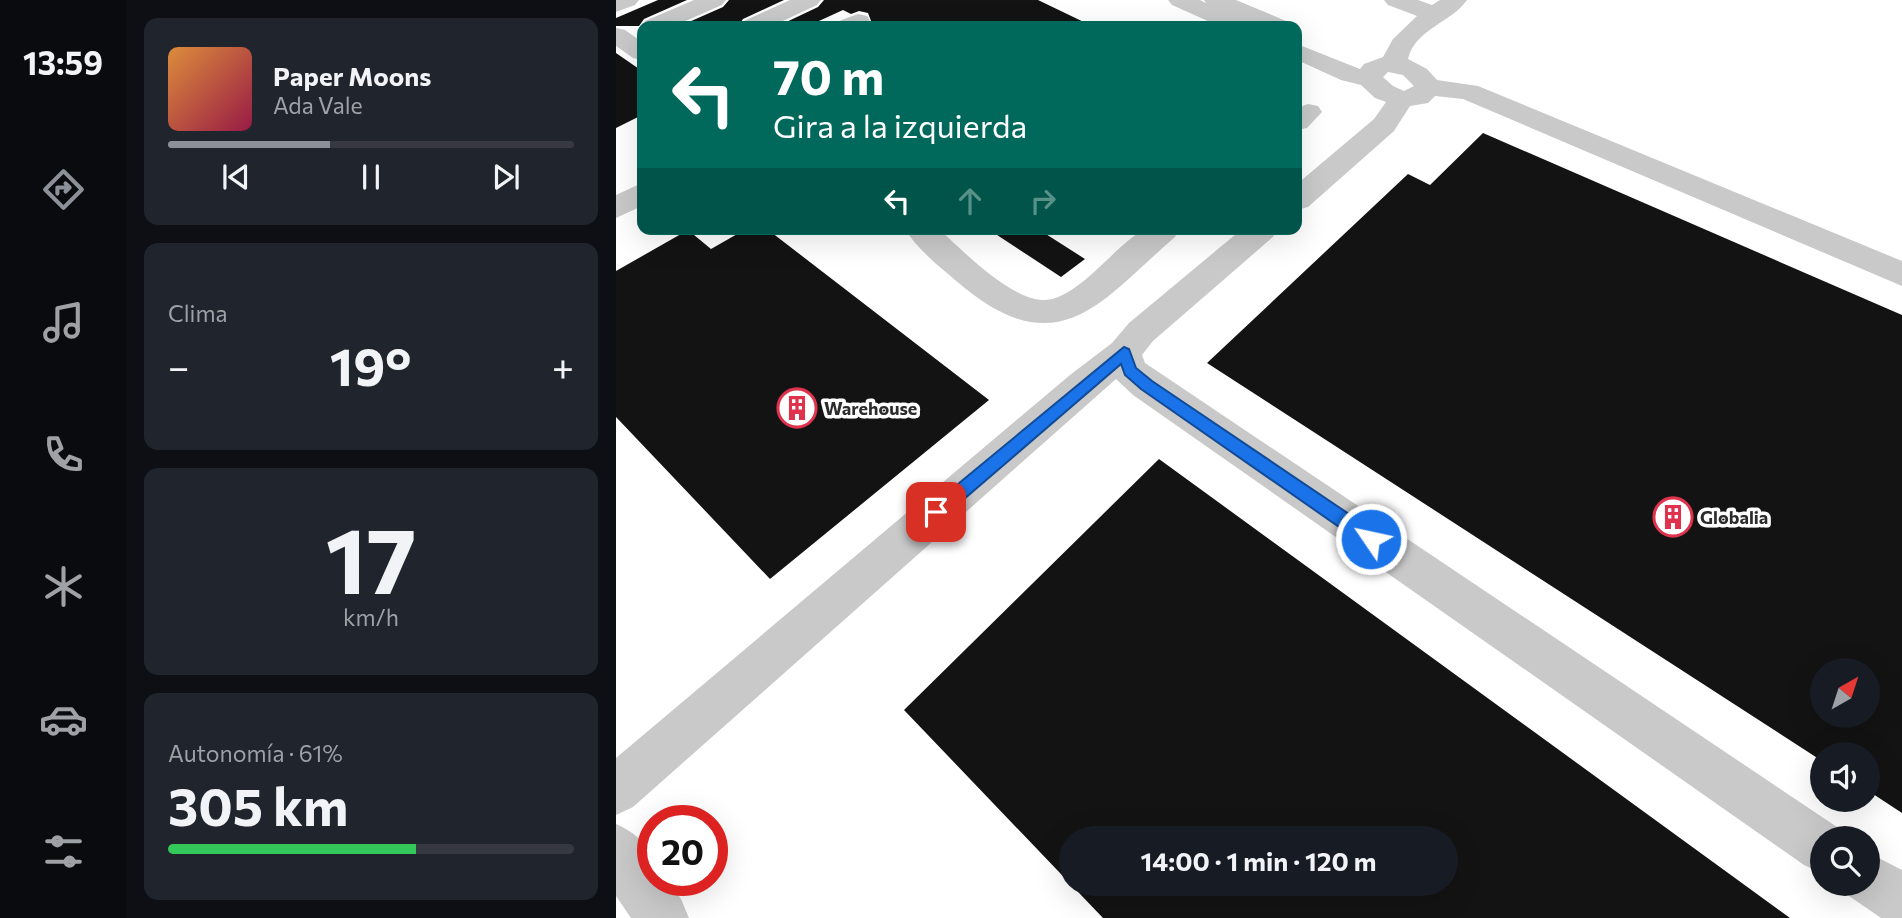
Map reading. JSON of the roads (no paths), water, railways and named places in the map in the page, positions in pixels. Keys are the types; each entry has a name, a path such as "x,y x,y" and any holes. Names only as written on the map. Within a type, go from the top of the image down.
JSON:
{"street":[{"path":"616,5 627,0"},
{"path":"666,21 714,0"},
{"path":"763,21 809,0"},
{"path":"1180,0 1228,21"},
{"path":"1216,0 1265,21"},
{"path":"1396,0 1436,15"},
{"path":"1302,53 1350,75 1381,69 1403,42 1455,0"},
{"path":"1302,37 1381,69 1416,72 1428,86 1469,92 1902,274"},
{"path":"1381,69 1384,92 1401,99 1419,97 1428,86"},
{"path":"1302,196 1384,125 1401,99"},
{"path":"616,210 637,196"},
{"path":"616,210 637,206"},
{"path":"927,235 962,267 1008,301 1036,314 1058,311 1077,300 1157,235"},
{"path":"616,790 1124,353 1141,332 1255,235"},
{"path":"1124,353 1130,371 1146,385 1810,839"},
{"path":"616,850 662,918"},
{"path":"1880,887 1902,901"}],"place":[{"name":"Warehouse","path":"797,408"},
{"name":"Globalia","path":"1673,517"}]}
